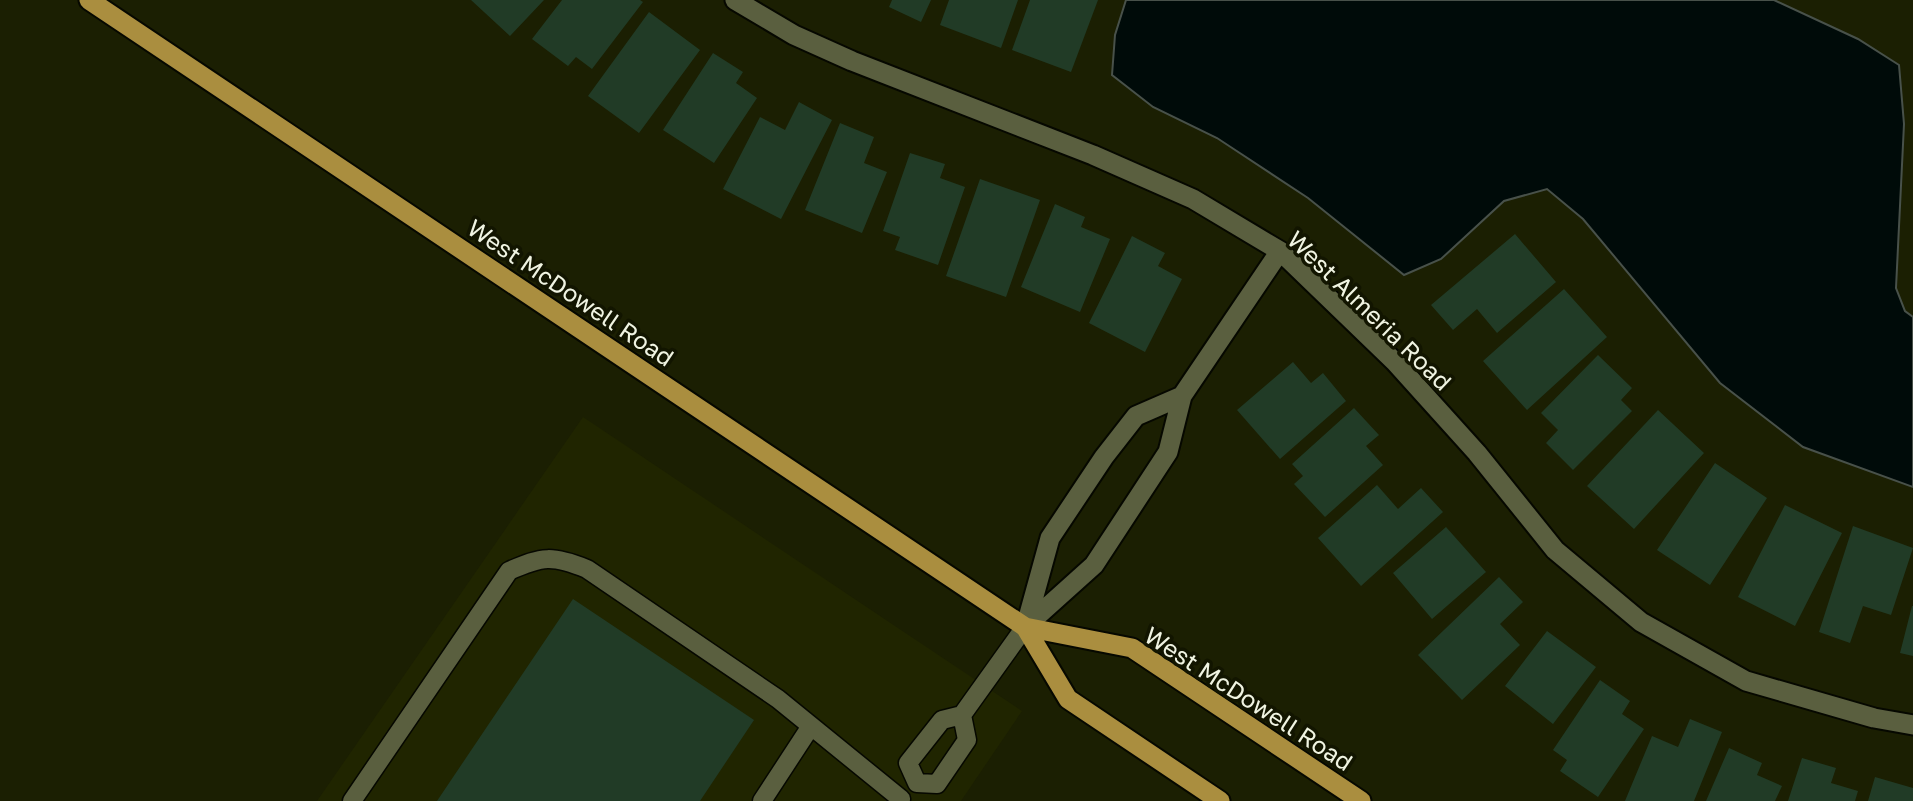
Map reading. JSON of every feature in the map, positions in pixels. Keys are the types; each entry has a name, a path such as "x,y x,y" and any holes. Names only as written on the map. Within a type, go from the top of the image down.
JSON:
{"main road":[{"name":"West McDowell Road","path":"89,0 1025,627 1132,648 1361,801"},
{"name":"West McDowell Road","path":"1025,627 1068,699 1220,801"}],"street":[{"name":"West Almeria Road","path":"735,0 794,35 852,61 1093,155 1193,199 1280,251 1395,362 1477,453 1555,550 1641,622 1746,681 1874,718 1913,725"},
{"path":"1025,627 1094,565 1168,452 1182,396 1280,251"},
{"path":"1025,627 1051,538 1104,457 1136,416 1182,396"}],"lane":[{"path":"352,801 509,571 540,557 568,561 587,569 778,699 900,800 917,783 937,783 967,740 962,715"},
{"path":"917,783 908,763 942,720 962,715 1025,627"},
{"path":"762,801 811,726"}],"shaded area":[{"path":"1126,0 1774,0 1858,39 1899,65 1904,124 1896,288 1905,311 1913,317 1913,487 1803,447 1720,383 1583,219 1547,189 1504,201 1441,259 1404,275 1308,198 1217,138 1153,107 1112,75 1115,35"},
{"path":"583,417 1022,711 961,801 317,801"}],"building":[{"path":"471,0 544,0 510,36"},
{"path":"562,0 643,2 592,69 576,57 568,66 532,39"},
{"path":"892,0 931,0 921,22 889,7"},
{"path":"949,0 1018,0 1001,48 940,25"},
{"path":"1030,0 1098,0 1071,72 1012,50"},
{"path":"649,12 700,50 639,133 588,96"},
{"path":"713,53 743,72 736,83 757,98 714,163 663,130"},
{"path":"799,102 832,120 781,219 723,189 760,117 785,130"},
{"path":"840,123 874,137 864,163 887,172 862,233 805,210"},
{"path":"910,153 945,164 940,178 965,187 938,265 895,250 900,237 883,231"},
{"path":"980,179 1040,200 1006,297 946,276"},
{"path":"1055,204 1085,217 1081,227 1110,239 1080,312 1021,287"},
{"path":"1515,234 1556,282 1497,333 1477,309 1453,330 1431,305"},
{"path":"1132,236 1165,253 1158,266 1182,279 1145,352 1089,323"},
{"path":"1564,289 1607,337 1527,410 1483,361"},
{"path":"1598,355 1632,388 1621,400 1632,411 1573,470 1546,443 1558,430 1541,413"},
{"path":"1293,362 1311,383 1323,373 1346,401 1280,459 1237,410"},
{"path":"1354,408 1379,435 1366,446 1383,465 1325,517 1294,484 1303,476 1292,464"},
{"path":"1658,410 1704,453 1634,529 1587,486"},
{"path":"1715,463 1767,498 1710,585 1657,550"},
{"path":"1377,485 1398,509 1421,488 1443,512 1361,586 1318,538"},
{"path":"1785,505 1842,533 1795,626 1738,597"},
{"path":"1853,526 1913,548 1891,615 1863,606 1850,643 1819,632"},
{"path":"1446,527 1486,572 1432,619 1393,573"},
{"path":"1499,577 1523,602 1500,624 1520,645 1462,700 1418,655"},
{"path":"573,599 754,720 700,801 437,801"},
{"path":"1913,606 1913,656 1900,653"},
{"path":"1547,631 1596,667 1553,724 1505,686"},
{"path":"1600,680 1630,701 1622,714 1644,729 1598,797 1560,771 1567,760 1553,750"},
{"path":"1690,719 1722,732 1694,801 1625,801 1652,736 1678,747"},
{"path":"1729,748 1762,763 1757,775 1782,786 1775,801 1706,801"},
{"path":"1802,758 1836,768 1831,783 1858,791 1855,801 1788,801"},
{"path":"1875,777 1913,788 1913,801 1868,801"}]}
